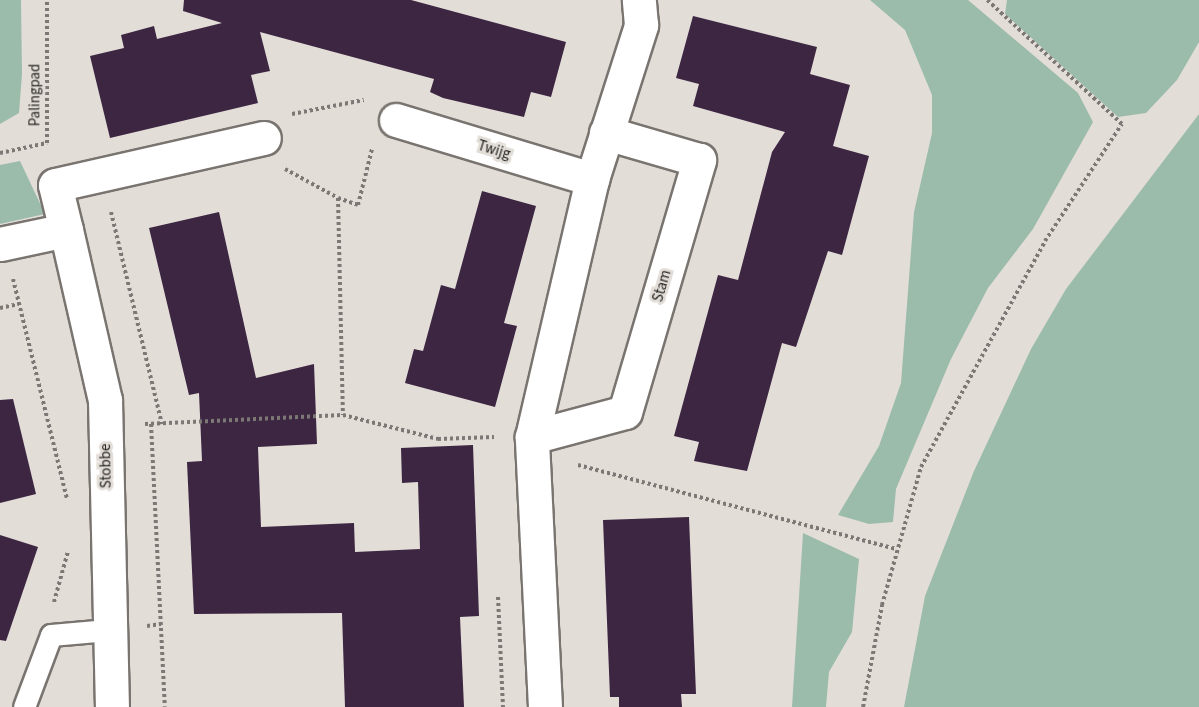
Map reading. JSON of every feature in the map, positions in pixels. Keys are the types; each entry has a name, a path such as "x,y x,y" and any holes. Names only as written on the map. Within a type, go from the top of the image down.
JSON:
{"street":[{"path":"545,707 532,445 592,180 641,25 639,0"},
{"name":"Twijg","path":"396,120 592,180"},
{"name":"Stam","path":"532,445 625,412 699,160 606,133"},
{"name":"Stobbe","path":"112,707 108,630 105,400 55,185 264,138"},
{"path":"2,244 66,230"}],"lane":[{"path":"24,707 51,634 108,630"}],"path":[{"name":"Palingpad","path":"0,153 46,142 47,0"},
{"path":"863,707 896,549 921,467 984,345 1122,124 987,0"},
{"path":"379,97 396,120 376,131 358,205 338,198 279,166 264,138 273,118 379,97"},
{"path":"102,175 162,424"},
{"path":"338,198 343,415"},
{"path":"2,244 19,304 68,506"},
{"path":"0,308 19,304"},
{"path":"105,426 343,415 438,439 532,445 896,549"},
{"path":"151,424 165,707"},
{"path":"51,634 50,617 69,537"}],"green space":[{"path":"0,0 21,0 22,74 19,113 0,124"},
{"path":"870,0 968,0 1078,93 1093,122 1033,229 988,288 951,359 896,489 893,522 869,524 838,515 879,446 901,383 914,212 932,133 932,95 905,30"},
{"path":"1007,0 1199,0 1199,42 1177,80 1146,113 1118,117 1005,14"},
{"path":"1199,114 1199,707 904,707 925,596 974,471 1031,349 1066,289"},
{"path":"20,161 45,214 0,224 0,165"},
{"path":"803,533 859,559 852,632 829,672 826,707 792,707"}],"building":[{"path":"184,0 411,0 566,42 551,97 531,92 524,117 443,98 430,92 434,79 260,32 270,71 251,75 258,103 110,138 90,56 124,48 121,35 154,26 157,39 222,23 183,11"},
{"path":"693,16 817,47 810,74 850,85 833,146 869,156 842,255 828,251 796,347 782,343 747,471 694,461 699,442 674,436 718,275 738,280 772,152 785,132 693,106 699,84 676,78"},
{"path":"482,191 536,206 504,323 517,326 495,407 405,383 414,349 423,351 441,285 455,289"},
{"path":"219,212 256,378 314,364 317,444 258,447 261,527 354,523 355,552 420,549 418,482 402,483 401,448 473,445 479,616 460,617 464,707 345,707 342,613 194,614 187,462 202,461 199,393 189,395 149,228"},
{"path":"13,399 36,494 0,503 0,400"},
{"path":"689,517 696,694 681,694 682,707 619,707 619,697 610,697 603,520"},
{"path":"0,535 38,547 6,641 0,640"}]}
